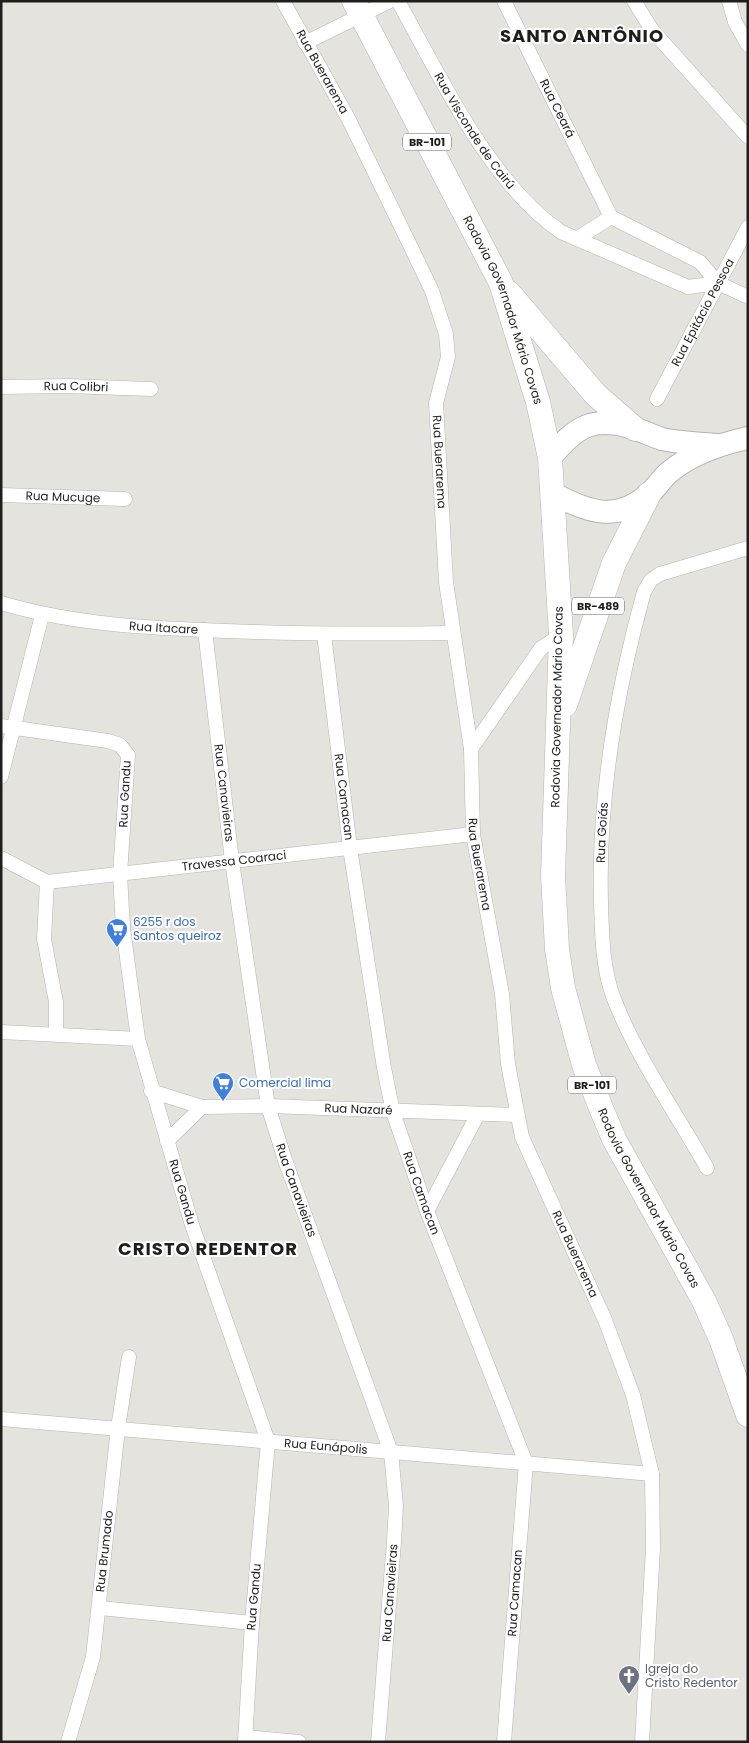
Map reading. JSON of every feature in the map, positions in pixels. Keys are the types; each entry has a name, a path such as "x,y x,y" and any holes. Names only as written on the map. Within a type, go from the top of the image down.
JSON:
{"highway":[{"name":"Rodovia Governador Mário Covas","path":"358,8 501,284 538,402 550,458 554,494 561,635 553,876 557,949 571,1023 584,1065 614,1139 704,1301 721,1339 748,1415"},
{"name":"BR-489","path":"501,284 595,394 635,428"},
{"name":"BR-489","path":"559,723 614,563 649,494"}],"main road":[{"name":"BR-489","path":"550,458 569,435 588,425 607,423 635,428 662,439 715,445 748,438"},
{"path":"662,439 669,456 668,473"},
{"name":"BR-489","path":"554,494 594,512 614,512 628,508 649,494 668,473 715,445"}],"street":[{"name":"Rua Buerarema","path":"284,1 348,118 409,243 432,292 446,334 448,357 436,403 446,582 471,749 473,834 502,994 508,1064 516,1115 522,1137 587,1280 619,1358 636,1404 652,1474 652,1548 642,1742"},
{"path":"305,42 358,8 390,1"},
{"name":"Rua Visconde de Cairú","path":"398,1 465,120 506,179 547,222 561,232 688,286 718,283"},
{"name":"Rua Ceará","path":"504,1 611,217"},
{"path":"634,1 652,30 748,138"},
{"path":"729,1 735,22 748,45"},
{"path":"578,238 611,217 700,262 718,283 748,297"},
{"name":"Rua Epitácio Pessoa","path":"657,399 748,227"},
{"name":"Rua Colibri","path":"1,388 67,386 151,389"},
{"name":"Rua Mucuge","path":"1,495 125,499"},
{"name":"Rua Goiás","path":"708,1168 625,1025 606,972 602,945 600,884 602,814 617,710 644,592 651,580 660,574 748,548"},
{"name":"Rua Itacare","path":"1,603 42,615 146,629 324,634 453,634"},
{"path":"1,777 7,727 42,615"},
{"name":"Rua Canavieiras","path":"205,630 232,861 268,1106 284,1160 391,1452 394,1474 395,1524 378,1742"},
{"name":"Rua Camacan","path":"324,634 350,848 384,1068 393,1112 427,1211 526,1463 504,1742"},
{"path":"471,749 541,648 561,635"},
{"name":"Rua Gandu","path":"7,727 108,741 124,749 129,763 120,874 123,928 138,1039 191,1222 268,1441 252,1623 246,1739"},
{"name":"Travessa Coaraci","path":"47,882 473,834"},
{"path":"1,858 47,882 44,938 56,1002 56,1034"},
{"path":"1,1032 138,1039"},
{"name":"Rua Nazaré","path":"152,1091 202,1107 268,1106 516,1115"},
{"path":"167,1141 202,1107"},
{"path":"427,1211 478,1114"},
{"name":"Rua Brumado","path":"68,1742 93,1657 100,1608 118,1428 129,1357"},
{"name":"Rua Eunápolis","path":"1,1419 652,1474"},
{"path":"100,1608 252,1623"},
{"path":"246,1739 298,1742"}],"place":[{"name":"6255 r dos Santos queiroz","path":"117,948"},
{"name":"Comercial lima","path":"223,1102"},
{"name":"Igreja do Cristo Redentor","path":"629,1695"}],"district":[{"name":"SANTO ANTÔNIO","path":"582,36"},
{"name":"CRISTO REDENTOR","path":"208,1249"}]}
